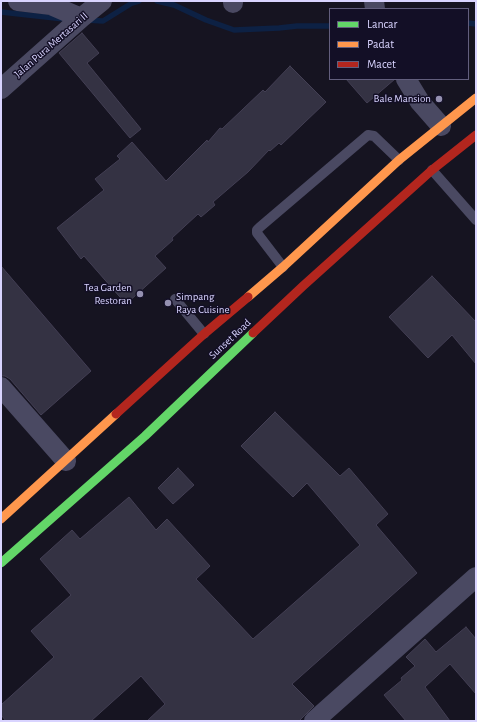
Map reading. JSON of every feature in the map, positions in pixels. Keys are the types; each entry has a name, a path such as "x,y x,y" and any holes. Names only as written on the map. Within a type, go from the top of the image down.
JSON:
{"highway":[{"name":"Sunset Road","path":"5,516 204,334 283,267 399,160 476,98"},
{"name":"Sunset Road","path":"1,563 145,436 303,286 432,170 476,135"}],"street":[{"path":"18,1 51,5 81,18"},
{"name":"Jalan Pura Mertasari II","path":"1,89 102,1"},
{"path":"407,80 420,102 441,126"},
{"path":"1,387 66,461"},
{"path":"314,721 476,577"}],"lane":[{"path":"283,267 257,233 260,227 368,135 374,136 399,160"},
{"path":"432,170 476,220"},
{"path":"175,299 204,334"},
{"path":"1,505 5,516"}],"building":[{"path":"82,33 99,53 87,63 141,129 130,138 59,53"},
{"path":"290,66 326,102 281,145 279,143 270,151 269,150 248,172 213,202 215,205 201,217 198,214 172,238 173,240 155,256 166,268 126,304 84,256 81,259 57,228 104,190 95,179 120,159 117,156 132,142 166,181 207,140 208,142 220,128 222,129 263,90 265,92"},
{"path":"347,80 394,80 367,103"},
{"path":"1,266 91,371 41,415 10,379 5,376 1,376"},
{"path":"432,276 476,322 476,364 452,335 428,358 389,317"},
{"path":"275,412 340,476 349,468 388,514 376,525 417,573 292,684 314,706 299,721 147,721 165,704 141,676 91,721 6,721 1,715 1,705 54,657 31,631 71,595 40,559 72,530 80,539 129,497 156,530 167,519 210,566 196,579 253,639 360,545 307,483 293,497 241,446"},
{"path":"178,468 194,485 173,504 158,488"},
{"path":"466,627 476,639 476,694 450,664 425,687 450,721 406,721 384,695 402,680 401,678 415,666 406,657 425,639 436,652"}],"waterway":[{"path":"87,20 103,21 132,3 139,1"},
{"path":"157,1 174,5 206,20 234,30 297,26 329,26"},
{"path":"1,12 64,19"},
{"path":"469,23 476,24"}],"traffic: fast":[{"path":"1,563 145,436 253,333"}],"traffic: slow":[{"path":"248,297 283,267 399,160 476,98"},
{"path":"1,519 116,414"}],"traffic: jam":[{"path":"253,333 432,170 476,135"},
{"path":"116,414 204,334 248,297"}],"place":[{"name":"Bale Mansion","path":"439,99"},
{"name":"Tea Garden Restoran","path":"140,294"},
{"name":"Simpang Raya Cuisine","path":"168,303"}]}
